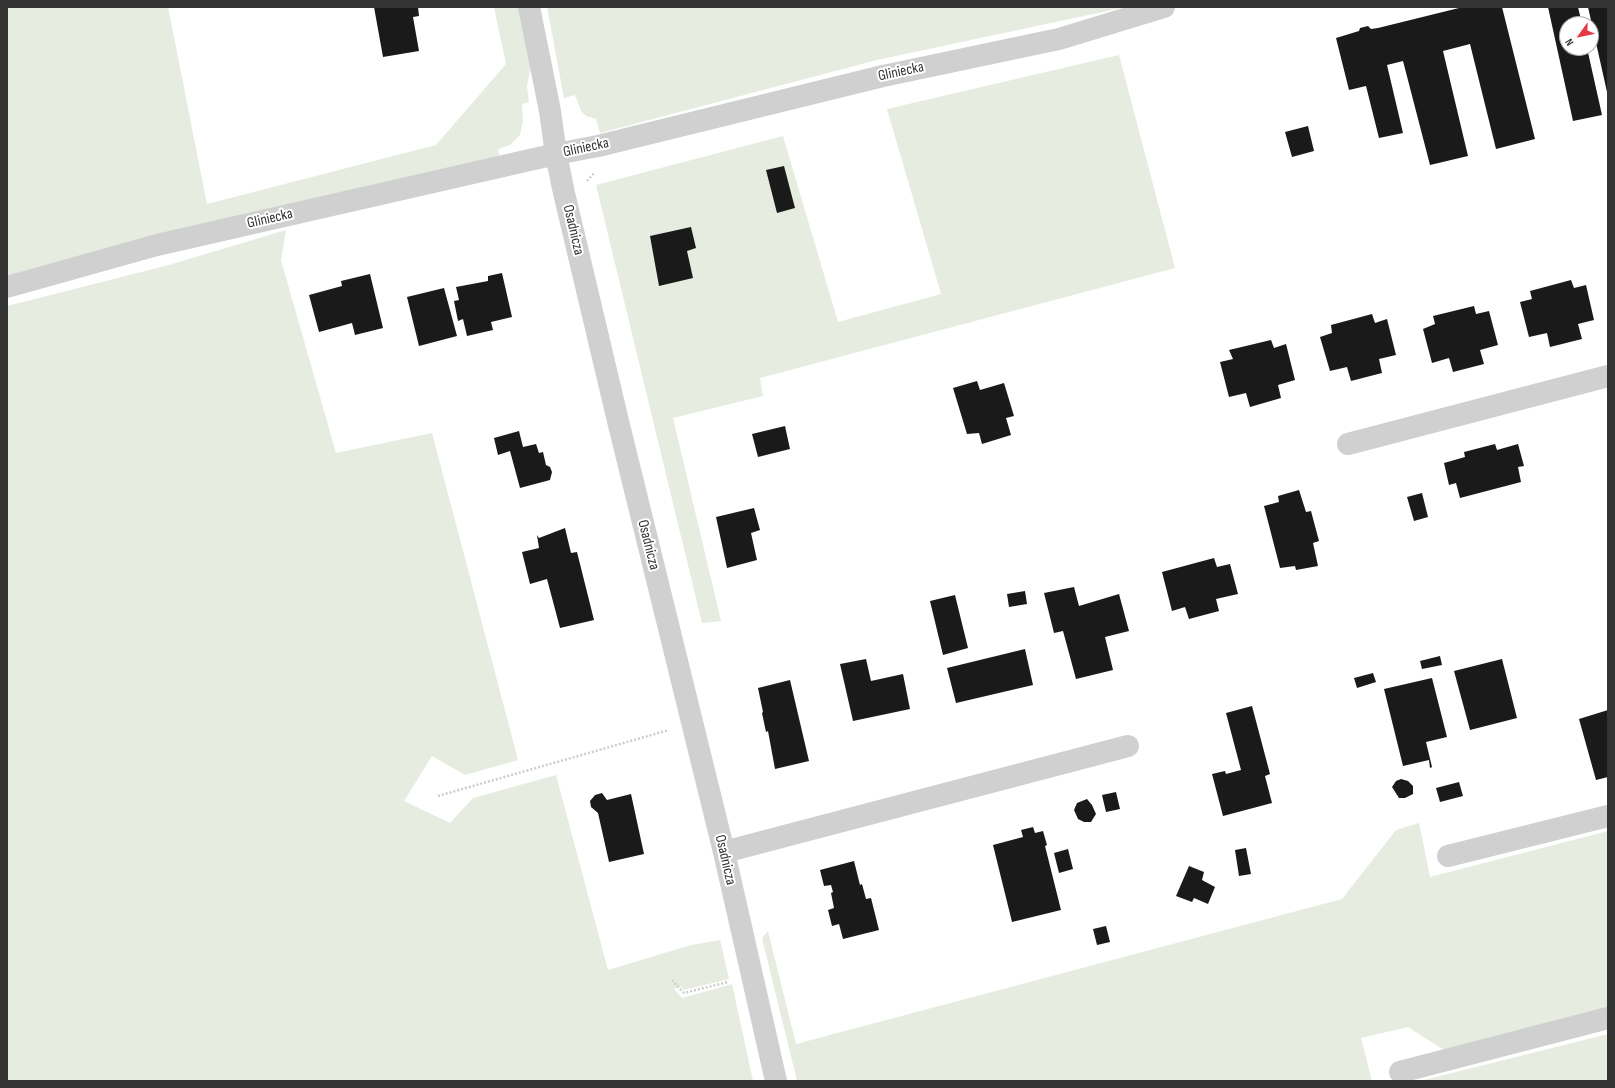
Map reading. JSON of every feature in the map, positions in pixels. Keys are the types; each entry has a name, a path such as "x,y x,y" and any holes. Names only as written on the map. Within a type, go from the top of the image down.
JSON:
{"street":[{"name":"Osadnicza","path":"529,7 550,111 556,154 618,421 724,852 776,1081"},
{"name":"Gliniecka","path":"7,287 157,245 556,154 598,146 883,76 1059,39 1164,7"},
{"path":"1348,444 1608,376"},
{"path":"724,852 1128,746"},
{"path":"1448,856 1608,816"},
{"path":"1400,1072 1608,1018"}],"path":[{"path":"438,796 692,724"},
{"path":"672,980 684,993 735,980"}],"shaded area":[{"path":"7,7 168,7 207,204 436,145 506,64 494,7 521,7 531,65 527,87 529,102 522,104 523,121 520,135 510,145 498,149 500,158 7,282"},
{"path":"547,7 1126,7 877,60 600,133 596,119 586,116 581,111 575,95 564,98"},
{"path":"1119,55 1175,268 760,378 763,396 673,418 721,621 702,623 596,185 783,136 838,322 941,294 887,109"},
{"path":"286,230 281,260 336,453 432,433 518,760 465,775 432,756 404,801 450,823 473,798 556,775 608,970 691,945 720,940 729,979 684,990 680,986 674,989 682,998 732,984 753,1081 7,1081 7,306 169,265"},
{"path":"1419,823 1430,877 1608,831 1608,1008 1444,1050 1408,1027 1361,1038 1372,1081 797,1081 762,938 768,931 796,1044 1342,899 1396,830"},
{"path":"1608,1034 1608,1081 1420,1081"}],"building":[{"path":"374,7 418,7 419,16 413,17 419,51 383,57"},
{"path":"1463,7 1502,7 1535,139 1496,149 1470,44 1443,51 1468,156 1430,165 1403,61 1387,65 1403,133 1379,138 1366,86 1349,90 1336,38 1359,31 1360,28 1368,26 1371,29 1378,28"},
{"path":"1548,7 1578,7 1580,16 1559,16 1559,56 1589,56 1602,115 1573,121"},
{"path":"1588,7 1608,7 1608,92 1599,56 1599,16 1590,16"},
{"path":"1308,126 1314,151 1292,157 1285,132"},
{"path":"784,166 795,208 777,213 766,170"},
{"path":"691,227 696,248 687,251 693,278 659,286 650,236"},
{"path":"502,273 512,317 491,322 493,330 467,336 463,319 458,321 454,301 459,300 456,287 488,281 488,276"},
{"path":"370,274 383,328 355,335 352,323 319,332 309,295 342,286 341,281"},
{"path":"1571,280 1574,288 1586,285 1594,320 1578,324 1582,339 1550,347 1547,333 1529,337 1520,302 1532,299 1530,291"},
{"path":"444,288 457,336 419,346 407,297"},
{"path":"1474,306 1476,314 1489,311 1498,345 1480,350 1484,364 1453,372 1449,358 1432,363 1423,329 1435,324 1433,316"},
{"path":"1372,314 1375,323 1387,319 1396,355 1379,359 1382,373 1351,381 1347,367 1330,371 1320,337 1332,333 1331,325"},
{"path":"1271,340 1274,348 1286,344 1295,380 1278,385 1281,398 1250,407 1246,393 1229,397 1220,362 1233,359 1229,350"},
{"path":"977,381 980,390 1004,383 1014,416 1006,418 1011,435 982,444 979,433 967,434 953,388"},
{"path":"785,426 790,449 758,457 752,434"},
{"path":"519,431 523,447 536,444 539,453 543,452 546,465 550,467 552,472 550,480 520,488 510,451 498,455 494,438"},
{"path":"1495,444 1497,450 1518,444 1524,466 1518,467 1521,482 1460,498 1456,483 1449,485 1444,463 1465,457 1464,452"},
{"path":"1299,490 1306,512 1311,511 1319,541 1313,543 1318,566 1296,570 1295,566 1280,568 1264,506 1279,502 1278,496"},
{"path":"1422,493 1428,517 1414,521 1407,497"},
{"path":"754,508 760,530 751,533 757,560 727,568 716,517"},
{"path":"565,528 571,553 577,552 594,620 560,628 547,579 530,584 522,552 539,548 537,535 539,538"},
{"path":"1214,558 1217,567 1230,564 1238,594 1216,599 1219,611 1189,619 1185,607 1172,611 1162,572"},
{"path":"1074,587 1079,606 1119,594 1129,631 1105,637 1113,670 1076,679 1063,631 1054,633 1044,593"},
{"path":"1025,591 1027,604 1009,607 1007,594"},
{"path":"955,595 968,648 943,655 930,601"},
{"path":"1025,649 1033,685 956,703 947,668"},
{"path":"1440,656 1442,665 1422,669 1420,661"},
{"path":"866,659 871,681 903,674 910,709 853,721 840,664"},
{"path":"1502,659 1517,718 1470,730 1454,671"},
{"path":"1373,673 1376,682 1357,688 1354,678"},
{"path":"1432,678 1447,737 1426,742 1432,767 1430,768 1429,760 1403,766 1384,689"},
{"path":"790,680 809,761 775,769 768,731 766,732 762,713 758,688"},
{"path":"1252,706 1270,774 1265,776 1272,803 1223,816 1212,774 1225,771 1226,774 1241,770 1226,713"},
{"path":"1608,710 1608,777 1596,780 1579,719"},
{"path":"1401,779 1408,781 1413,786 1413,794 1405,798 1399,798 1392,787 1396,781"},
{"path":"1459,782 1463,796 1440,802 1436,788"},
{"path":"1116,792 1120,809 1106,812 1102,795"},
{"path":"602,793 607,800 631,794 644,854 609,862 598,813 591,807 590,801 595,795"},
{"path":"1087,799 1092,805 1096,814 1091,822 1084,822 1078,819 1074,810 1077,803"},
{"path":"1033,827 1035,833 1043,831 1047,845 1045,846 1061,910 1012,922 993,845 1023,837 1021,830"},
{"path":"1246,848 1251,874 1239,876 1235,850"},
{"path":"1068,849 1073,869 1059,873 1054,853"},
{"path":"854,861 860,885 862,884 866,899 871,898 879,930 843,939 839,924 832,926 828,910 834,908 831,893 833,892 831,885 824,886 820,870"},
{"path":"1189,866 1204,872 1202,880 1215,887 1208,904 1194,898 1192,902 1176,896"},
{"path":"1106,926 1110,942 1097,945 1093,929"}]}
